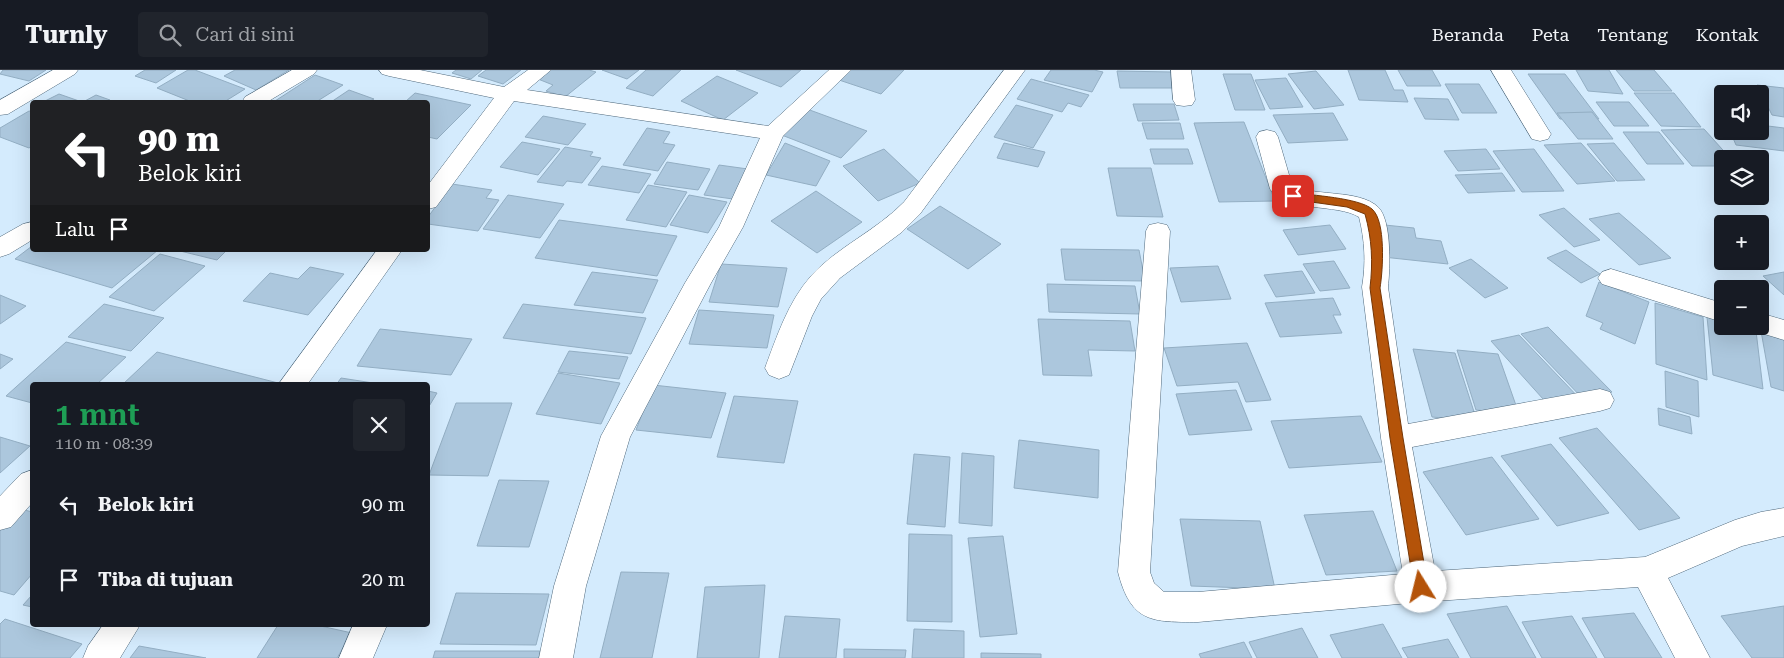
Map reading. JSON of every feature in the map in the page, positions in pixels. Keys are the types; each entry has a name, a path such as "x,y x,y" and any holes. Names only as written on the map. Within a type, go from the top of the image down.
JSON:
{"street":[{"path":"0,109 68,70"},
{"path":"256,100 307,70"},
{"path":"389,70 508,94 773,133"},
{"path":"430,198 508,94 541,70"},
{"path":"556,658 570,586 616,436 698,283 731,227 773,133 841,70"},
{"path":"780,368 794,325 808,298 830,273 889,230 912,208 1015,70"},
{"path":"1181,70 1184,100"},
{"path":"1501,70 1540,134"},
{"path":"1267,137 1282,189 1293,196 1348,204 1366,209 1370,213 1376,235 1378,267 1375,288 1396,438 1421,587"},
{"path":"0,248 30,231"},
{"path":"1158,231 1134,572 1140,590 1149,602 1161,607 1198,608 1421,587 1647,572 1735,534 1761,526 1784,522"},
{"path":"294,382 389,252"},
{"path":"1611,278 1714,310"},
{"path":"1769,326 1784,330"},
{"path":"1396,438 1600,400"},
{"path":"0,517 30,485"},
{"path":"1647,572 1693,658"},
{"path":"100,658 122,627"},
{"path":"356,658 369,627"}],"building":[{"path":"3,70 46,70 29,81 0,74"},
{"path":"145,70 176,70 156,83 135,76"},
{"path":"188,70 195,70 245,89 227,100 187,100 157,88"},
{"path":"235,70 289,70 256,90 224,76"},
{"path":"456,70 482,70 471,79 452,73"},
{"path":"486,70 521,70 503,84 478,76"},
{"path":"550,70 589,70 596,72 565,97 546,91 553,85 538,79"},
{"path":"602,70 639,70 627,79"},
{"path":"646,70 681,70 653,96 626,88"},
{"path":"736,70 801,70 781,87"},
{"path":"849,70 904,70 881,94 839,80"},
{"path":"1051,70 1094,70 1103,72 1092,92 1044,80"},
{"path":"1348,70 1385,70 1394,90 1403,90 1408,102 1359,100"},
{"path":"1398,70 1432,70 1441,86 1407,86"},
{"path":"1576,70 1609,70 1623,94 1588,91"},
{"path":"1616,70 1654,70 1672,91 1634,91"},
{"path":"1117,71 1173,72 1177,88 1120,88"},
{"path":"1316,71 1344,105 1314,109 1288,74"},
{"path":"1223,74 1251,74 1265,110 1235,110"},
{"path":"1528,74 1565,74 1599,119 1560,119"},
{"path":"315,75 343,85 319,100 277,100"},
{"path":"717,76 758,93 723,120 681,101"},
{"path":"1286,78 1303,107 1270,109 1255,80"},
{"path":"1031,79 1089,95 1081,107 1068,103 1062,112 1017,99"},
{"path":"1445,84 1479,84 1497,113 1462,113"},
{"path":"1769,86 1784,88 1784,117 1772,115 1769,109"},
{"path":"349,90 374,99 372,100 334,100"},
{"path":"415,93 471,105 437,139 430,137 430,100 407,100"},
{"path":"1634,93 1674,93 1701,127 1661,126"},
{"path":"59,94 76,100 47,100"},
{"path":"96,95 110,100 87,100"},
{"path":"1414,98 1448,99 1459,120 1425,119"},
{"path":"1596,102 1629,102 1649,126 1614,126"},
{"path":"1133,104 1174,104 1179,120 1138,121"},
{"path":"1016,105 1053,115 1033,148 994,137"},
{"path":"807,109 867,131 841,158 779,134"},
{"path":"30,111 30,147 0,137 0,128"},
{"path":"1592,112 1613,139 1578,139 1557,113"},
{"path":"1333,113 1348,140 1288,143 1273,115"},
{"path":"543,116 586,124 568,145 525,137"},
{"path":"1244,122 1275,201 1219,202 1194,123"},
{"path":"1142,123 1180,123 1184,139 1147,139"},
{"path":"1769,126 1784,128 1784,151 1736,145 1734,140 1769,140"},
{"path":"647,128 670,132 663,143 675,145 658,171 623,165"},
{"path":"1704,129 1723,150 1714,150 1714,166 1692,166 1661,130"},
{"path":"1623,132 1659,132 1684,164 1647,164"},
{"path":"522,142 560,149 538,175 500,167"},
{"path":"785,143 830,161 816,186 766,175"},
{"path":"1004,143 1045,152 1038,167 997,158"},
{"path":"1581,143 1615,181 1577,184 1544,145"},
{"path":"1614,143 1645,180 1617,181 1587,144"},
{"path":"565,147 593,152 590,156 601,158 582,183 567,181 563,186 537,182"},
{"path":"884,149 920,183 878,201 843,166"},
{"path":"1150,149 1188,149 1193,164 1154,164"},
{"path":"1486,149 1500,169 1458,171 1444,151"},
{"path":"1534,149 1564,191 1522,192 1493,151"},
{"path":"667,162 710,169 698,190 654,184"},
{"path":"719,165 748,169 733,199 704,195"},
{"path":"602,166 651,174 639,193 588,185"},
{"path":"1108,168 1151,168 1163,217 1117,216"},
{"path":"1502,173 1515,191 1468,193 1455,175"},
{"path":"452,184 492,190 486,198 499,200 478,231 430,224 430,214"},
{"path":"648,185 687,192 666,227 626,220"},
{"path":"816,191 862,222 817,253 771,221"},
{"path":"508,195 564,204 540,238 483,229"},
{"path":"689,195 727,202 708,233 670,225"},
{"path":"940,206 1001,244 968,269 907,229"},
{"path":"1564,208 1600,240 1574,247 1539,215"},
{"path":"1619,213 1671,258 1639,265 1589,219"},
{"path":"559,220 677,236 657,276 535,258"},
{"path":"1375,224 1414,228 1416,238 1441,241 1448,264 1383,257"},
{"path":"1330,225 1346,249 1298,255 1283,230"},
{"path":"30,248 30,252 156,252 112,288 15,259"},
{"path":"1061,249 1139,250 1145,281 1065,280"},
{"path":"1566,250 1600,274 1581,283 1547,258"},
{"path":"184,252 225,252 217,260"},
{"path":"160,254 205,266 154,311 109,297"},
{"path":"1471,259 1508,288 1485,298 1449,268"},
{"path":"1334,261 1350,288 1320,291 1303,264"},
{"path":"721,264 787,268 778,307 709,302"},
{"path":"1218,266 1231,299 1181,302 1170,268"},
{"path":"310,267 344,274 308,315 243,301 270,273 298,279"},
{"path":"1302,271 1315,293 1276,297 1264,275"},
{"path":"592,272 658,280 643,313 574,305"},
{"path":"1784,272 1784,295 1769,280 1763,276"},
{"path":"1599,282 1649,302 1635,344 1600,329 1603,323 1586,316"},
{"path":"1047,284 1135,286 1140,314 1049,312"},
{"path":"0,295 26,306 0,324"},
{"path":"1333,298 1341,315 1333,315 1342,333 1280,337 1265,303"},
{"path":"1655,303 1703,317 1707,380 1656,364"},
{"path":"104,304 164,318 131,351 68,337"},
{"path":"523,304 646,318 631,354 503,338"},
{"path":"699,310 774,315 767,348 689,344"},
{"path":"1707,317 1714,319 1714,335 1756,335 1763,389 1713,375"},
{"path":"1038,319 1130,321 1135,351 1088,350 1092,376 1043,375"},
{"path":"1548,327 1612,392 1584,400 1521,334"},
{"path":"380,329 472,339 451,375 357,366"},
{"path":"1769,333 1784,337 1784,391 1771,387 1762,335 1769,335"},
{"path":"1519,335 1582,401 1552,409 1491,341"},
{"path":"66,342 126,357 99,382 30,382 30,402 6,396"},
{"path":"1247,343 1271,400 1246,402 1238,382 1177,386 1164,348"},
{"path":"1413,349 1455,353 1477,421 1432,417"},
{"path":"1457,350 1498,354 1519,414 1476,410"},
{"path":"569,351 628,357 619,379 558,372"},
{"path":"157,352 274,382 125,382"},
{"path":"0,354 13,359 0,369"},
{"path":"1665,371 1698,381 1699,417 1666,407"},
{"path":"558,373 620,383 601,424 536,414"},
{"path":"341,378 367,382 338,382"},
{"path":"653,385 726,393 711,438 636,430"},
{"path":"1236,390 1252,430 1189,435 1176,394"},
{"path":"430,391 437,393 430,405"},
{"path":"734,396 798,401 784,463 717,457"},
{"path":"456,403 512,403 488,476 430,475"},
{"path":"1658,408 1690,417 1692,434 1659,425"},
{"path":"1361,416 1382,462 1289,468 1271,421"},
{"path":"1597,428 1680,518 1639,530 1559,438"},
{"path":"0,437 30,446 0,473"},
{"path":"1019,440 1099,450 1098,498 1014,488"},
{"path":"1551,444 1609,513 1557,526 1501,456"},
{"path":"962,453 994,456 992,526 959,523"},
{"path":"914,454 950,457 945,527 907,524"},
{"path":"1492,457 1539,519 1466,535 1423,472"},
{"path":"499,480 549,481 529,547 477,546"},
{"path":"21,509 30,511 30,576 14,595 0,591 0,530"},
{"path":"1373,511 1397,571 1326,575 1304,515"},
{"path":"1180,519 1260,521 1275,589 1191,586"},
{"path":"909,534 952,535 952,622 907,621"},
{"path":"1003,536 1017,634 980,637 968,538"},
{"path":"621,572 669,573 652,658 600,658"},
{"path":"765,585 759,658 697,658 705,587"},
{"path":"456,593 549,594 536,645 440,644"},
{"path":"30,597 30,607 23,605"},
{"path":"1507,606 1536,658 1471,658 1447,614"},
{"path":"1784,606 1784,658 1752,658 1721,616"},
{"path":"1634,613 1662,658 1605,658 1582,618"},
{"path":"785,616 840,619 836,658 779,658"},
{"path":"1572,616 1597,658 1542,658 1522,622"},
{"path":"5,619 82,644 70,658 0,658 0,624"},
{"path":"1383,624 1402,658 1342,658 1330,635"},
{"path":"277,627 325,627 352,633 337,658 257,658"},
{"path":"1302,628 1318,658 1257,658 1249,642"},
{"path":"914,629 964,631 964,658 912,658"},
{"path":"1448,639 1459,658 1408,658 1402,648"},
{"path":"1244,642 1252,658 1201,658 1199,654"},
{"path":"139,646 206,658 130,658"},
{"path":"844,649 906,650 905,658 844,658"},
{"path":"435,651 540,651 539,658 433,658"},
{"path":"981,653 1041,654 1041,658 981,658"}],"route":[{"path":"1293,196 1348,204 1366,209 1370,213 1376,235 1378,267 1375,277 1375,288 1396,438 1421,587"}]}
